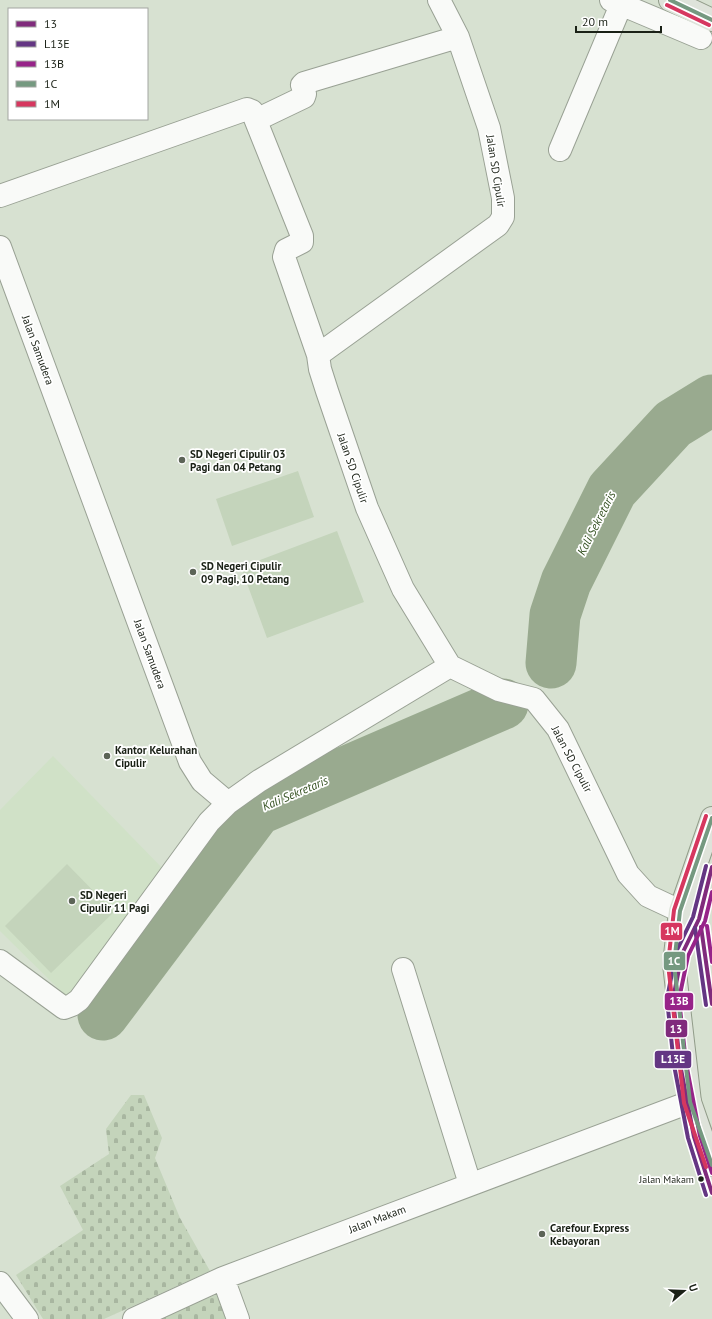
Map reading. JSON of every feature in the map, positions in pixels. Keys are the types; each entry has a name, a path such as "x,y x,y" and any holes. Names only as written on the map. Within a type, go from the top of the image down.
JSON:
{"main road":[{"path":"670,0 712,20"},
{"path":"712,818 680,911 674,964 690,1102 712,1165"}],"street":[{"name":"Jalan SD Cipulir","path":"439,0 458,37 489,128 503,198 502,217 498,225 318,355 320,368 367,508 403,589 450,666 498,690 534,699 558,729 628,874 648,896 680,911"},
{"path":"560,150 618,1 701,38"},
{"path":"256,120 304,97 305,94 302,85 304,83 458,37"},
{"path":"0,196 247,109 252,111 302,236 302,242 286,250 284,257 318,355"},
{"name":"Jalan Samudera","path":"0,247 190,762 202,781 228,803"},
{"path":"0,961 64,1008 72,1006 79,1000 210,822 228,803 259,781 450,666"},
{"path":"403,969 470,1184"},
{"name":"Jalan Makam","path":"134,1319 223,1278 690,1102"},
{"path":"223,1278 238,1319"},
{"path":"0,1283 27,1319"}],"shaded area":[{"name":"SD Negeri Cipulir 11 Pagi","path":"53,756 166,872 69,999 0,931 0,810"}],"green space":[{"path":"298,471 314,517 232,546 216,499"},
{"path":"337,531 364,602 267,638 241,567"},
{"path":"67,864 114,912 51,973 5,926"},
{"path":"131,1095 144,1095 162,1138 155,1158 180,1218 210,1271 104,1319 43,1319 16,1275 83,1230 60,1186 109,1154 106,1129"},
{"path":"218,1294 227,1319 157,1319"}],"waterway":[{"name":"Kali Sekretaris","path":"551,663 555,615 566,582 612,490 673,424 712,400"},
{"name":"Kali Sekretaris","path":"103,1015 257,810 503,704"}],"transit line":[{"name":"1C","path":"670,0 712,20"},
{"name":"1M","path":"667,5 709,25"},
{"name":"1M","path":"706,816 674,910 668,964 684,1103 706,1167"},
{"name":"1C","path":"712,818 680,911 674,964 690,1102 712,1165"},
{"name":"L13E","path":"706,866 693,917 676,952 667,999 674,1065 688,1138 706,1195"},
{"name":"13","path":"712,867 699,919 682,954 673,999 680,1064 694,1137 712,1193"},
{"name":"13B","path":"712,892 705,921 688,956 679,999 686,1063 700,1136 712,1173"},
{"name":"13B","path":"707,926 712,962"},
{"name":"13","path":"701,927 712,1004"},
{"name":"L13E","path":"695,928 706,1005"}],"place":[{"name":"SD Negeri Cipulir 03 Pagi dan 04 Petang","path":"182,460"},
{"name":"SD Negeri Cipulir 09 Pagi, 10 Petang","path":"193,572"},
{"name":"Kantor Kelurahan Cipulir","path":"107,756"},
{"name":"SD Negeri Cipulir 11 Pagi","path":"72,901"},
{"name":"Jalan Makam","path":"701,1179"},
{"name":"Carefour Express Kebayoran","path":"542,1234"}]}
